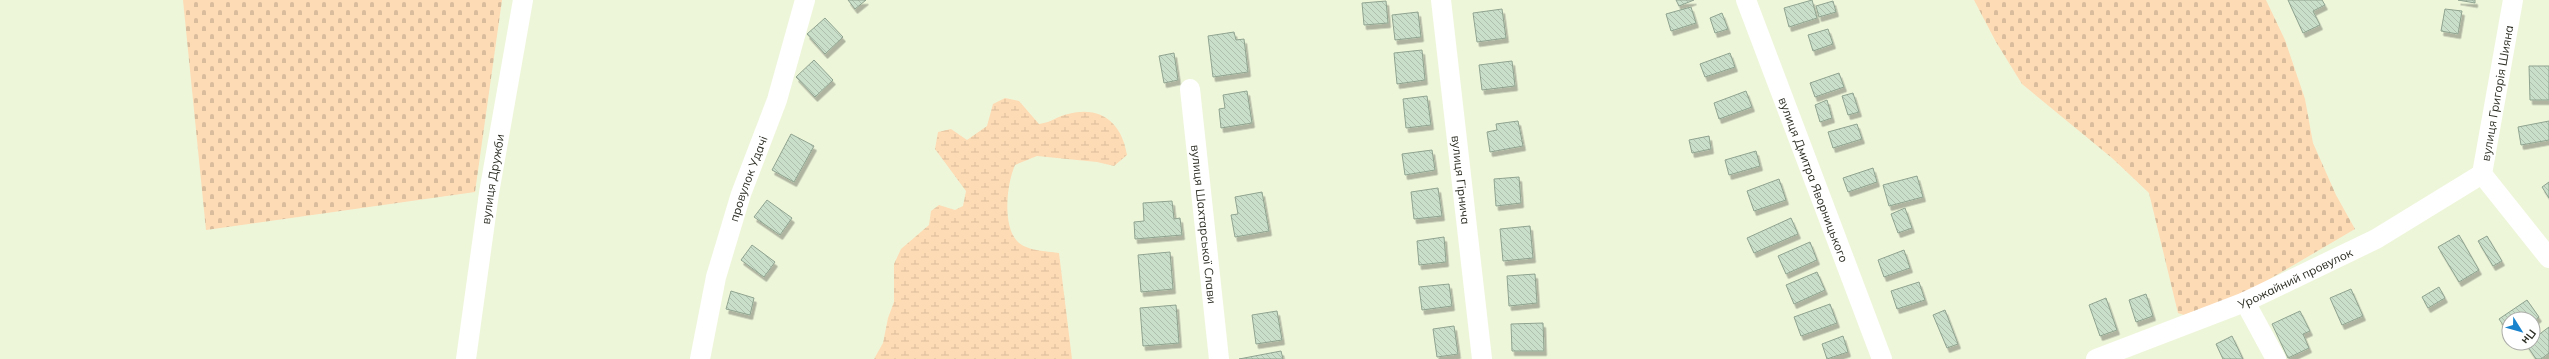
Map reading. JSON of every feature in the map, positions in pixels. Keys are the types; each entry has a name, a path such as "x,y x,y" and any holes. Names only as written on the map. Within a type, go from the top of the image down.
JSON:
{"street":[{"name":"вулиця Дружби","path":"466,359 490,193 522,0"},
{"name":"провулок Удачі","path":"700,359 716,277 741,194 777,100 806,0"},
{"name":"вулиця Гірнича","path":"1441,0 1482,359"},
{"name":"вулиця Дмитра Яворницького","path":"1746,0 1882,359"},
{"name":"вулиця Григорія Шияна","path":"2513,0 2482,174 2549,258"},
{"name":"вулиця Шахтарської Слави","path":"1190,89 1219,359"},
{"name":"Урожайний провулок","path":"2096,359 2245,302 2376,239 2482,174"},
{"path":"2245,302 2276,359"}],"green space":[{"path":"183,0 502,0 475,192 206,230"},
{"path":"1974,0 2266,0 2285,40 2305,99 2313,143 2336,195 2355,229 2246,293 2184,315 2178,313 2149,193 2112,158 2022,84 1996,42"},
{"path":"1005,98 1019,101 1039,124 1064,115 1080,112 1090,112 1100,115 1108,119 1115,126 1120,134 1127,155 1114,166 1097,162 1037,156 1015,165 1012,173 1007,204 1009,225 1012,234 1017,241 1026,247 1059,253 1072,359 874,359 883,343 888,318 894,302 894,264 901,249 929,225 931,211 939,205 955,210 963,206 966,191 935,149 938,132 951,129 967,140 987,126 993,104"}],"building":[{"path":"848,0 866,0 855,9"},
{"path":"1676,0 1694,0 1679,6"},
{"path":"1812,0 1817,18 1789,27 1784,8"},
{"path":"2288,0 2322,0 2325,5 2313,11 2320,25 2303,33"},
{"path":"2458,0 2475,0 2475,3"},
{"path":"1386,1 1388,23 1364,25 1362,3"},
{"path":"1833,1 1836,12 1819,17 1816,6"},
{"path":"1691,7 1696,23 1671,31 1666,14"},
{"path":"1502,9 1506,38 1477,42 1473,13"},
{"path":"2445,9 2462,11 2458,34 2441,31"},
{"path":"1418,12 1421,37 1395,40 1392,15"},
{"path":"1722,13 1728,29 1715,33 1710,18"},
{"path":"825,18 843,37 825,54 807,34"},
{"path":"1828,29 1833,44 1813,51 1808,35"},
{"path":"1234,32 1236,40 1244,39 1248,72 1213,77 1208,36"},
{"path":"1422,50 1425,80 1397,84 1394,53"},
{"path":"1174,53 1178,80 1164,83 1159,56"},
{"path":"1730,53 1735,67 1705,77 1700,64"},
{"path":"814,60 833,80 815,97 796,77"},
{"path":"1512,61 1515,86 1482,90 1479,65"},
{"path":"2529,66 2549,66 2549,100 2530,100"},
{"path":"1839,73 1844,87 1815,97 1810,83"},
{"path":"1247,91 1252,123 1221,128 1219,109 1225,108 1223,95"},
{"path":"1746,91 1752,107 1719,119 1714,103"},
{"path":"1853,93 1859,112 1848,115 1842,96"},
{"path":"1427,96 1431,125 1406,128 1403,99"},
{"path":"1827,100 1832,118 1820,122 1815,105"},
{"path":"1518,121 1523,146 1490,152 1487,132 1497,130 1496,124"},
{"path":"2549,121 2549,140 2521,145 2518,127"},
{"path":"1857,124 1862,139 1833,148 1828,132"},
{"path":"791,134 814,146 794,182 772,170"},
{"path":"1709,136 1711,149 1692,153 1689,140"},
{"path":"1432,150 1435,170 1405,175 1402,154"},
{"path":"1756,151 1760,166 1729,175 1725,160"},
{"path":"1873,168 1877,182 1848,192 1843,178"},
{"path":"1917,176 1923,197 1889,206 1883,185"},
{"path":"1519,177 1521,203 1496,206 1494,179"},
{"path":"1779,179 1786,200 1754,211 1747,191"},
{"path":"2549,182 2549,198 2542,187"},
{"path":"1438,188 1442,216 1414,219 1411,192"},
{"path":"1262,192 1269,231 1235,237 1231,215 1238,214 1235,197"},
{"path":"767,200 792,218 780,235 754,217"},
{"path":"1172,201 1174,219 1180,218 1182,235 1135,239 1134,222 1144,221 1143,203"},
{"path":"1905,208 1912,228 1898,233 1891,214"},
{"path":"1791,218 1798,234 1754,253 1747,238"},
{"path":"1530,226 1533,258 1503,261 1500,229"},
{"path":"2459,235 2479,270 2459,282 2438,247"},
{"path":"2487,236 2502,261 2493,266 2478,241"},
{"path":"1444,237 1446,262 1419,265 1417,241"},
{"path":"1810,242 1817,260 1786,274 1778,256"},
{"path":"752,245 775,262 764,277 741,260"},
{"path":"1904,250 1910,268 1884,277 1878,260"},
{"path":"1170,252 1173,289 1141,292 1138,255"},
{"path":"1817,272 1825,290 1794,304 1786,285"},
{"path":"1535,274 1537,303 1509,306 1507,276"},
{"path":"1919,282 1925,300 1897,309 1891,291"},
{"path":"1449,284 1452,306 1422,310 1419,287"},
{"path":"2439,287 2445,298 2428,308 2422,297"},
{"path":"2351,289 2363,316 2342,325 2330,298"},
{"path":"731,291 754,298 750,315 726,309"},
{"path":"2146,294 2153,316 2136,322 2129,300"},
{"path":"2106,298 2117,330 2100,336 2089,305"},
{"path":"2527,300 2535,311 2511,311"},
{"path":"1830,304 1837,323 1801,336 1794,317"},
{"path":"1176,305 1179,343 1143,346 1140,308"},
{"path":"1945,310 1958,344 1947,348 1933,315"},
{"path":"1277,311 1282,340 1256,344 1252,315"},
{"path":"2300,311 2310,331 2303,334 2309,348 2288,358 2272,324"},
{"path":"1543,323 1544,351 1512,351 1511,324"},
{"path":"1454,326 1458,354 1437,357 1433,329"},
{"path":"2549,327 2549,353 2541,359 2536,359 2531,351 2541,351 2541,333"},
{"path":"1843,336 1848,352 1827,359 1822,344"},
{"path":"2232,336 2243,359 2223,359 2216,344"},
{"path":"1281,351 1283,359 1239,359"}]}
